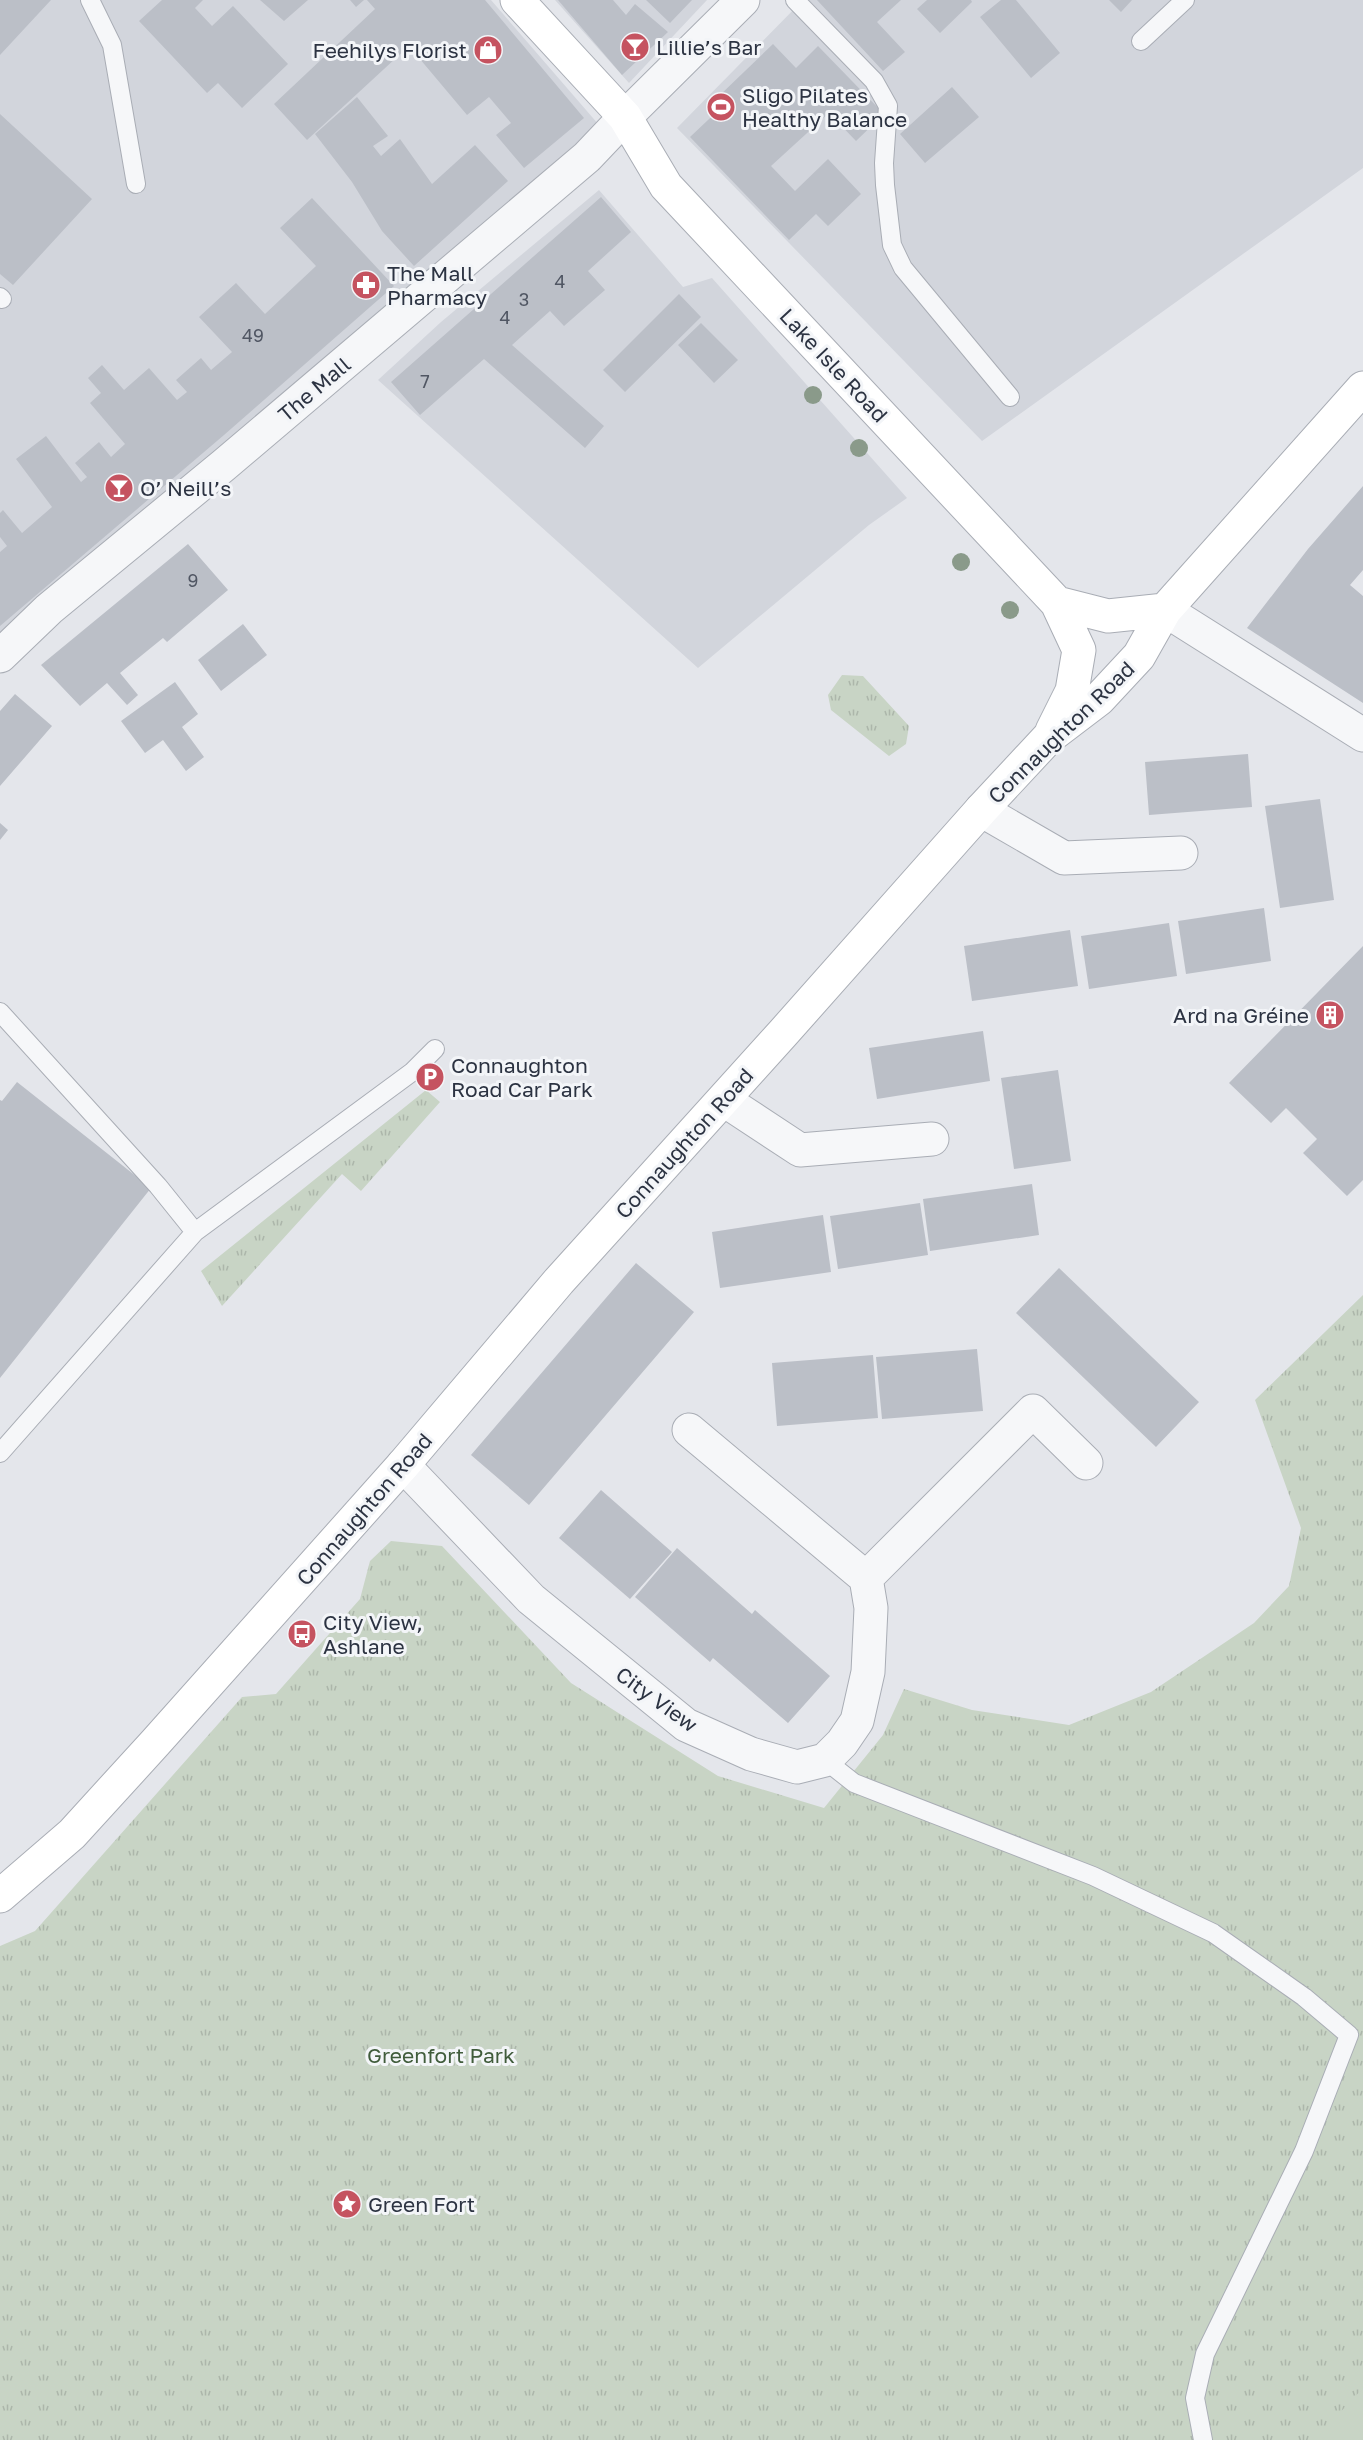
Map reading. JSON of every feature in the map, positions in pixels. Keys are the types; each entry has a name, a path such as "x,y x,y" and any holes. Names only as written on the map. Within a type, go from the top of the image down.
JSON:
{"main road":[{"name":"Lake Isle Road","path":"518,0 625,117 666,186 1057,603 1079,650 1072,691 1049,737"},
{"name":"Connaughton Road","path":"0,1896 72,1834 403,1465 559,1281 724,1100 981,810 1049,737 1099,699 1139,656 1165,610 1363,388"},
{"path":"1057,603 1108,616 1165,610"}],"street":[{"name":"The Mall","path":"0,656 49,609 224,465 587,157 743,0"},
{"path":"1165,610 1363,735"},
{"path":"981,810 1064,858 1181,853"},
{"path":"724,1100 800,1150 932,1139"},
{"path":"866,1578 1033,1411 1086,1463"},
{"path":"689,1430 866,1578 871,1608 868,1672 857,1721 842,1743 825,1760"},
{"name":"City View","path":"403,1465 531,1599 686,1725 751,1754 797,1767 825,1760"}],"lane":[{"path":"90,0 112,45 136,183"},
{"path":"795,0 874,81 888,106 884,163 885,185 892,245 903,268 1010,398"},
{"path":"1141,41 1185,0"},
{"path":"0,1012 158,1186 195,1232"},
{"path":"0,1453 195,1232 412,1072 435,1048"},
{"path":"825,1760 854,1783 1093,1876 1213,1934 1356,2032 1304,2151 1205,2354 1195,2398 1203,2440"}],"shaded area":[{"path":"0,0 491,0 599,125 0,638"},
{"path":"555,0 707,0 629,83"},
{"path":"803,0 1363,0 1363,168 982,441 677,128"},
{"path":"599,190 683,287 712,278 907,498 869,525 698,668 378,380 441,322"}],"green space":[{"path":"842,675 863,676 909,726 906,744 889,756 831,710 828,695"},
{"path":"426,1090 440,1102 361,1191 342,1174 222,1306 201,1271"},
{"name":"Greenfort Park","path":"1363,1295 1363,2440 0,2440 0,1946 35,1931 242,1697 276,1694 360,1599 370,1561 391,1541 442,1546 571,1683 718,1776 824,1808 883,1735 904,1689 972,1710 1069,1725 1151,1692 1254,1623 1289,1586 1301,1528 1255,1400"},
{"path":"1363,2388 1363,2440 1314,2440"}],"building":[{"path":"0,0 51,0 0,55"},
{"path":"162,0 203,0 195,8 212,26 233,6 288,64 242,108 218,83 207,93 139,21"},
{"path":"260,0 308,0 284,21"},
{"path":"350,0 364,0 356,7"},
{"path":"367,0 485,0 584,118 524,168 496,135 511,123 489,97 467,115 409,46 307,140 274,104 375,9"},
{"path":"558,0 613,0 626,15 635,4 668,32 622,75"},
{"path":"646,0 692,0 670,23"},
{"path":"817,0 901,0 877,22 905,52 883,71"},
{"path":"927,0 971,0 972,2 940,33 917,9"},
{"path":"1001,0 1016,0 1060,53 1031,78 980,17"},
{"path":"1109,0 1132,0 1121,12"},
{"path":"773,44 796,68 818,46 884,114 856,141 829,113 771,166 795,191 828,159 861,194 828,226 816,214 789,240 690,137 726,103 719,96"},
{"path":"952,87 979,117 925,163 900,134"},
{"path":"357,97 388,136 373,146 381,156 400,139 432,184 475,145 508,181 414,266 382,231 352,182 315,134"},
{"path":"0,114 92,199 13,285 0,274"},
{"path":"601,197 631,232 588,271 605,290 564,326 550,311 512,345 604,426 585,448 484,359 420,415 391,382"},
{"path":"312,198 394,286 0,626 0,552 7,546 0,537 0,513 3,510 22,533 52,507 16,459 46,436 81,482 87,477 75,463 99,442 111,457 125,444 90,403 101,393 88,378 102,365 124,390 149,368 177,400 187,392 176,380 201,358 211,370 232,352 199,317 236,283 265,314 316,266 280,228"},
{"path":"679,294 701,317 625,392 603,370"},
{"path":"701,323 738,360 714,383 678,345"},
{"path":"1363,486 1363,570 1350,585 1363,596 1363,703 1247,628 1308,549"},
{"path":"188,544 228,590 167,642 163,638 120,673 138,695 127,705 107,683 80,706 41,665"},
{"path":"243,624 267,655 221,691 198,660"},
{"path":"175,682 198,714 182,727 204,757 186,771 163,740 145,753 121,721"},
{"path":"15,694 52,726 0,786 0,711"},
{"path":"1248,754 1252,807 1149,815 1145,762"},
{"path":"1320,799 1334,900 1280,908 1265,806"},
{"path":"0,823 8,830 0,840"},
{"path":"1264,908 1271,961 1186,974 1178,921"},
{"path":"1169,923 1177,976 1089,989 1081,936"},
{"path":"1070,930 1078,986 972,1001 964,946"},
{"name":"Ard na Gréine","path":"1363,946 1363,1180 1347,1196 1303,1153 1317,1139 1286,1108 1271,1123 1229,1083"},
{"path":"983,1031 990,1081 877,1099 869,1048"},
{"path":"1058,1070 1071,1161 1014,1169 1001,1078"},
{"path":"17,1082 151,1188 0,1378 0,1100 2,1101"},
{"path":"1032,1184 1039,1235 930,1251 923,1199"},
{"path":"920,1203 928,1255 838,1269 830,1216"},
{"path":"823,1215 831,1272 720,1288 712,1232"},
{"path":"636,1263 694,1312 529,1505 471,1455"},
{"path":"1059,1268 1199,1402 1156,1447 1016,1313"},
{"path":"977,1349 983,1411 882,1419 876,1357"},
{"path":"873,1355 878,1418 777,1426 772,1363"},
{"path":"601,1490 672,1552 630,1599 559,1538"},
{"path":"677,1548 752,1614 755,1610 830,1676 788,1723 713,1658 710,1662 635,1597"}],"place":[{"name":"Lillie’s Bar","path":"635,47"},
{"name":"Feehilys Florist","path":"488,50"},
{"name":"Sligo Pilates Healthy Balance","path":"721,107"},
{"name":"The Mall Pharmacy","path":"366,285"},
{"name":"O’ Neill’s","path":"119,488"},
{"name":"Ard na Gréine","path":"1330,1015"},
{"name":"Connaughton Road Car Park","path":"430,1077"},
{"name":"City View, Ashlane","path":"302,1634"},
{"name":"Green Fort","path":"347,2204"}]}
